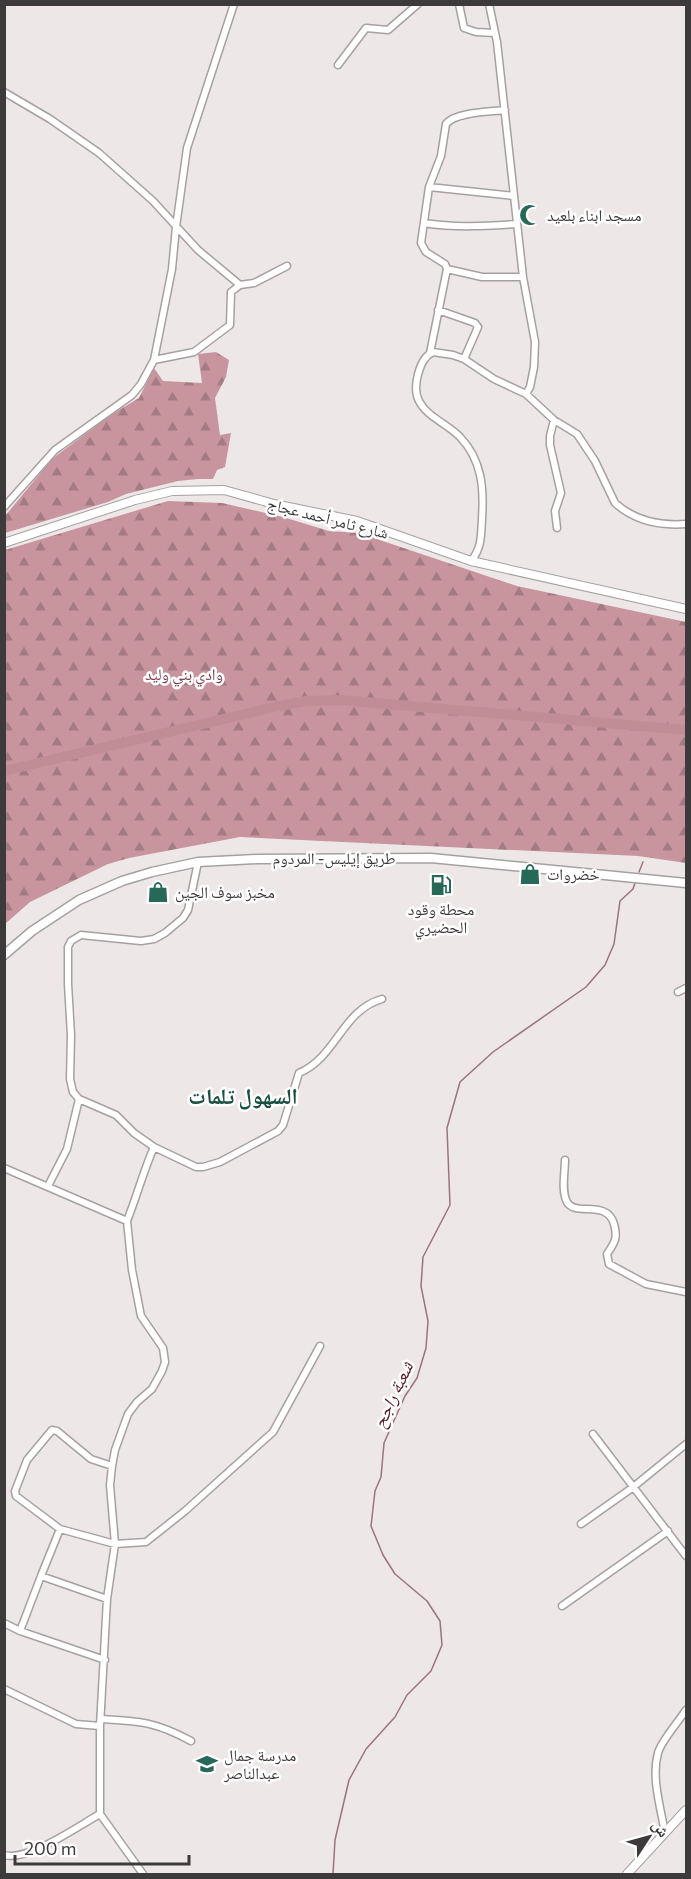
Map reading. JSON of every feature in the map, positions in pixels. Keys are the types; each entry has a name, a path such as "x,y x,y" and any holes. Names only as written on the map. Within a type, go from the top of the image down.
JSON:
{"highway":[{"name":"طريق إيليس- المردوم","path":"4,955 32,931 79,900 122,881 198,862 258,858 431,858 687,883"}],"main road":[{"name":"شارع ثامر أحمد عجاج","path":"4,543 172,490 224,490 274,504 357,521 471,561 687,609"},
{"path":"627,1875 687,1810"}],"street":[{"path":"4,507 56,450 132,395 154,360 172,269 187,148 234,4"},
{"path":"338,65 366,28 388,30 418,4"},
{"path":"459,4 464,28 476,32 495,33"},
{"path":"489,4 505,110 524,277 535,342 534,367 530,387 526,394"},
{"path":"4,92 86,143 153,201 198,250 240,285"},
{"path":"471,561 479,551 484,492 478,465 469,447 460,436 424,409 419,402 416,386 429,353 447,269 445,264 426,252 421,243 429,187 441,156 446,124 458,116 505,110"},
{"path":"429,187 514,196"},
{"path":"424,223 445,226 517,224"},
{"path":"154,360 194,352 227,328 231,320 231,292 240,285 254,283 287,266"},
{"path":"447,269 482,277 524,277"},
{"path":"438,310 475,323 478,327 464,359"},
{"path":"429,353 438,352 464,359 494,379 526,394 554,420 577,434 615,503 620,508 655,524 687,524"},
{"path":"554,420 550,445 561,493 555,511 557,528"},
{"path":"198,862 188,910 183,918 165,933 154,939 141,941 87,935 81,935 71,941 68,947 70,1079 73,1092 79,1099 116,1115 134,1133 154,1147 196,1167 220,1162 278,1131 283,1125 299,1073 308,1069 324,1055 347,1022 358,1011 381,999"},
{"path":"678,992 687,988"},
{"path":"48,1186 67,1149 79,1099"},
{"path":"143,1875 100,1814 101,1723 107,1599 115,1544 110,1485 112,1466 115,1450 128,1414 137,1402 152,1389 165,1362 164,1348 141,1316 132,1270 127,1221 140,1189 139,1181 154,1147"},
{"path":"565,1160 565,1194 569,1205 606,1212 613,1219 617,1233 616,1241 607,1254 609,1264 646,1284 687,1292"},
{"path":"4,1168 127,1221"},
{"path":"112,1466 91,1459 57,1431 52,1430 27,1460 15,1491 16,1496 60,1529 115,1544 140,1543 152,1538 273,1432 320,1346"},
{"path":"593,1434 632,1488 687,1556"},
{"path":"581,1524 632,1488 687,1444"},
{"path":"20,1631 60,1529"},
{"path":"562,1606 668,1531"},
{"path":"41,1576 107,1599"},
{"path":"4,1623 20,1631 105,1660"},
{"path":"4,1689 76,1724 154,1724 191,1740"},
{"path":"665,1833 657,1790 658,1752 687,1710"},
{"path":"4,1855 14,1856 28,1853 100,1814"}],"green space":[{"path":"216,352 229,360 226,377 215,398 220,435 231,433 225,467 217,470 213,479 178,481 126,494 108,502 5,533 5,516 52,459 109,416 139,398 154,368 163,381 202,383 198,354"},
{"name":"وادي بني وليد","path":"168,501 222,503 283,517 329,531 359,533 517,586 686,622 686,863 638,856 240,837 108,864 30,902 5,924 5,550"}],"waterway":[{"name":"وادي بني وليد","path":"4,771 306,701 341,700 686,730"},
{"path":"639,872 643,862"},
{"name":"شعبة راجح","path":"333,1874 335,1840 349,1780 366,1749 395,1717 407,1695 431,1671 442,1645 440,1621 427,1601 395,1574 383,1555 371,1526 375,1491 381,1477 384,1443 405,1396 417,1378 426,1348 428,1321 421,1286 423,1257 450,1205 447,1128 460,1082 493,1052 586,987 605,965 614,944 620,901 633,889 635,883"}],"place":[{"name":"مسجد ابناء بلعيد","path":"530,215"},
{"name":"خضروات","path":"530,874"},
{"name":"محطة وقود الحضيري","path":"441,885"},
{"name":"مخبز سوف الجين","path":"158,892"},
{"name":"مدرسة جمال عبدالناصر","path":"207,1764"}],"district":[{"name":"السهول تلمات","path":"243,1096"}]}
